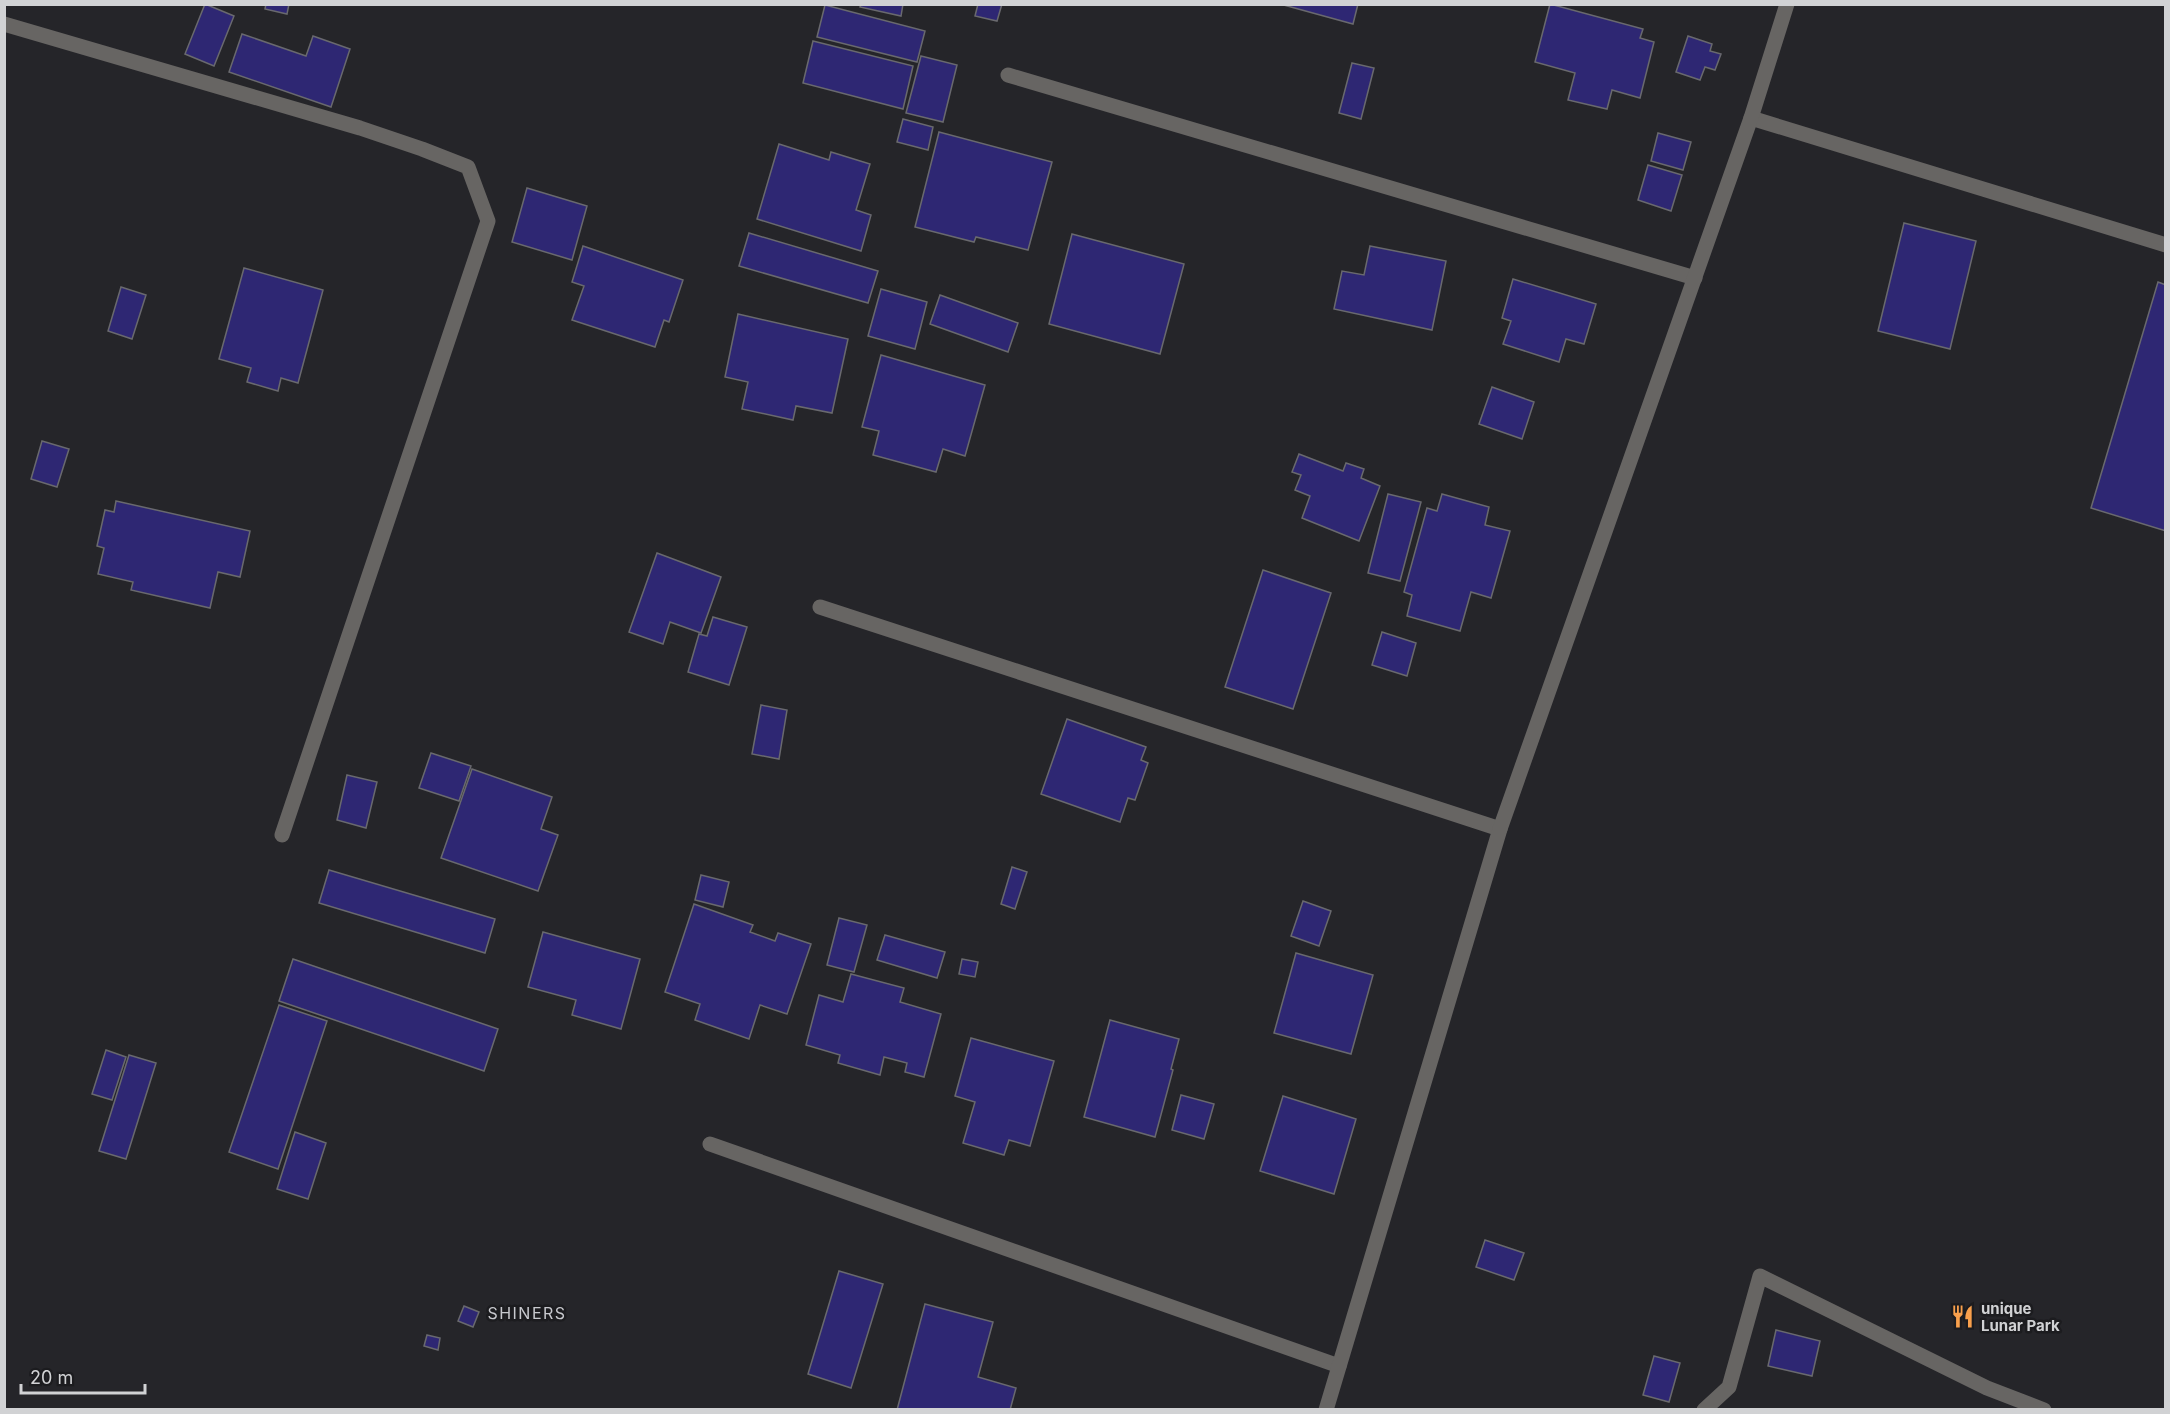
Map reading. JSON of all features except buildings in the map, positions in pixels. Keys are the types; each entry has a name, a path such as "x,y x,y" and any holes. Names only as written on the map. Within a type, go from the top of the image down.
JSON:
{"street":[{"path":"1326,1410 1500,829 1751,118 1787,4"},
{"path":"4,24 360,128 468,167 488,220 282,835"},
{"path":"1008,75 1695,278"},
{"path":"1751,118 2166,245"},
{"path":"820,607 1500,829"},
{"path":"710,1144 1339,1366"},
{"path":"1704,1410 1729,1387 1760,1276 1987,1388 2044,1410"}],"place":[{"name":"unique Lunar Park","path":"1963,1317"}],"district":[{"name":"SHINERS","path":"527,1313"}]}
